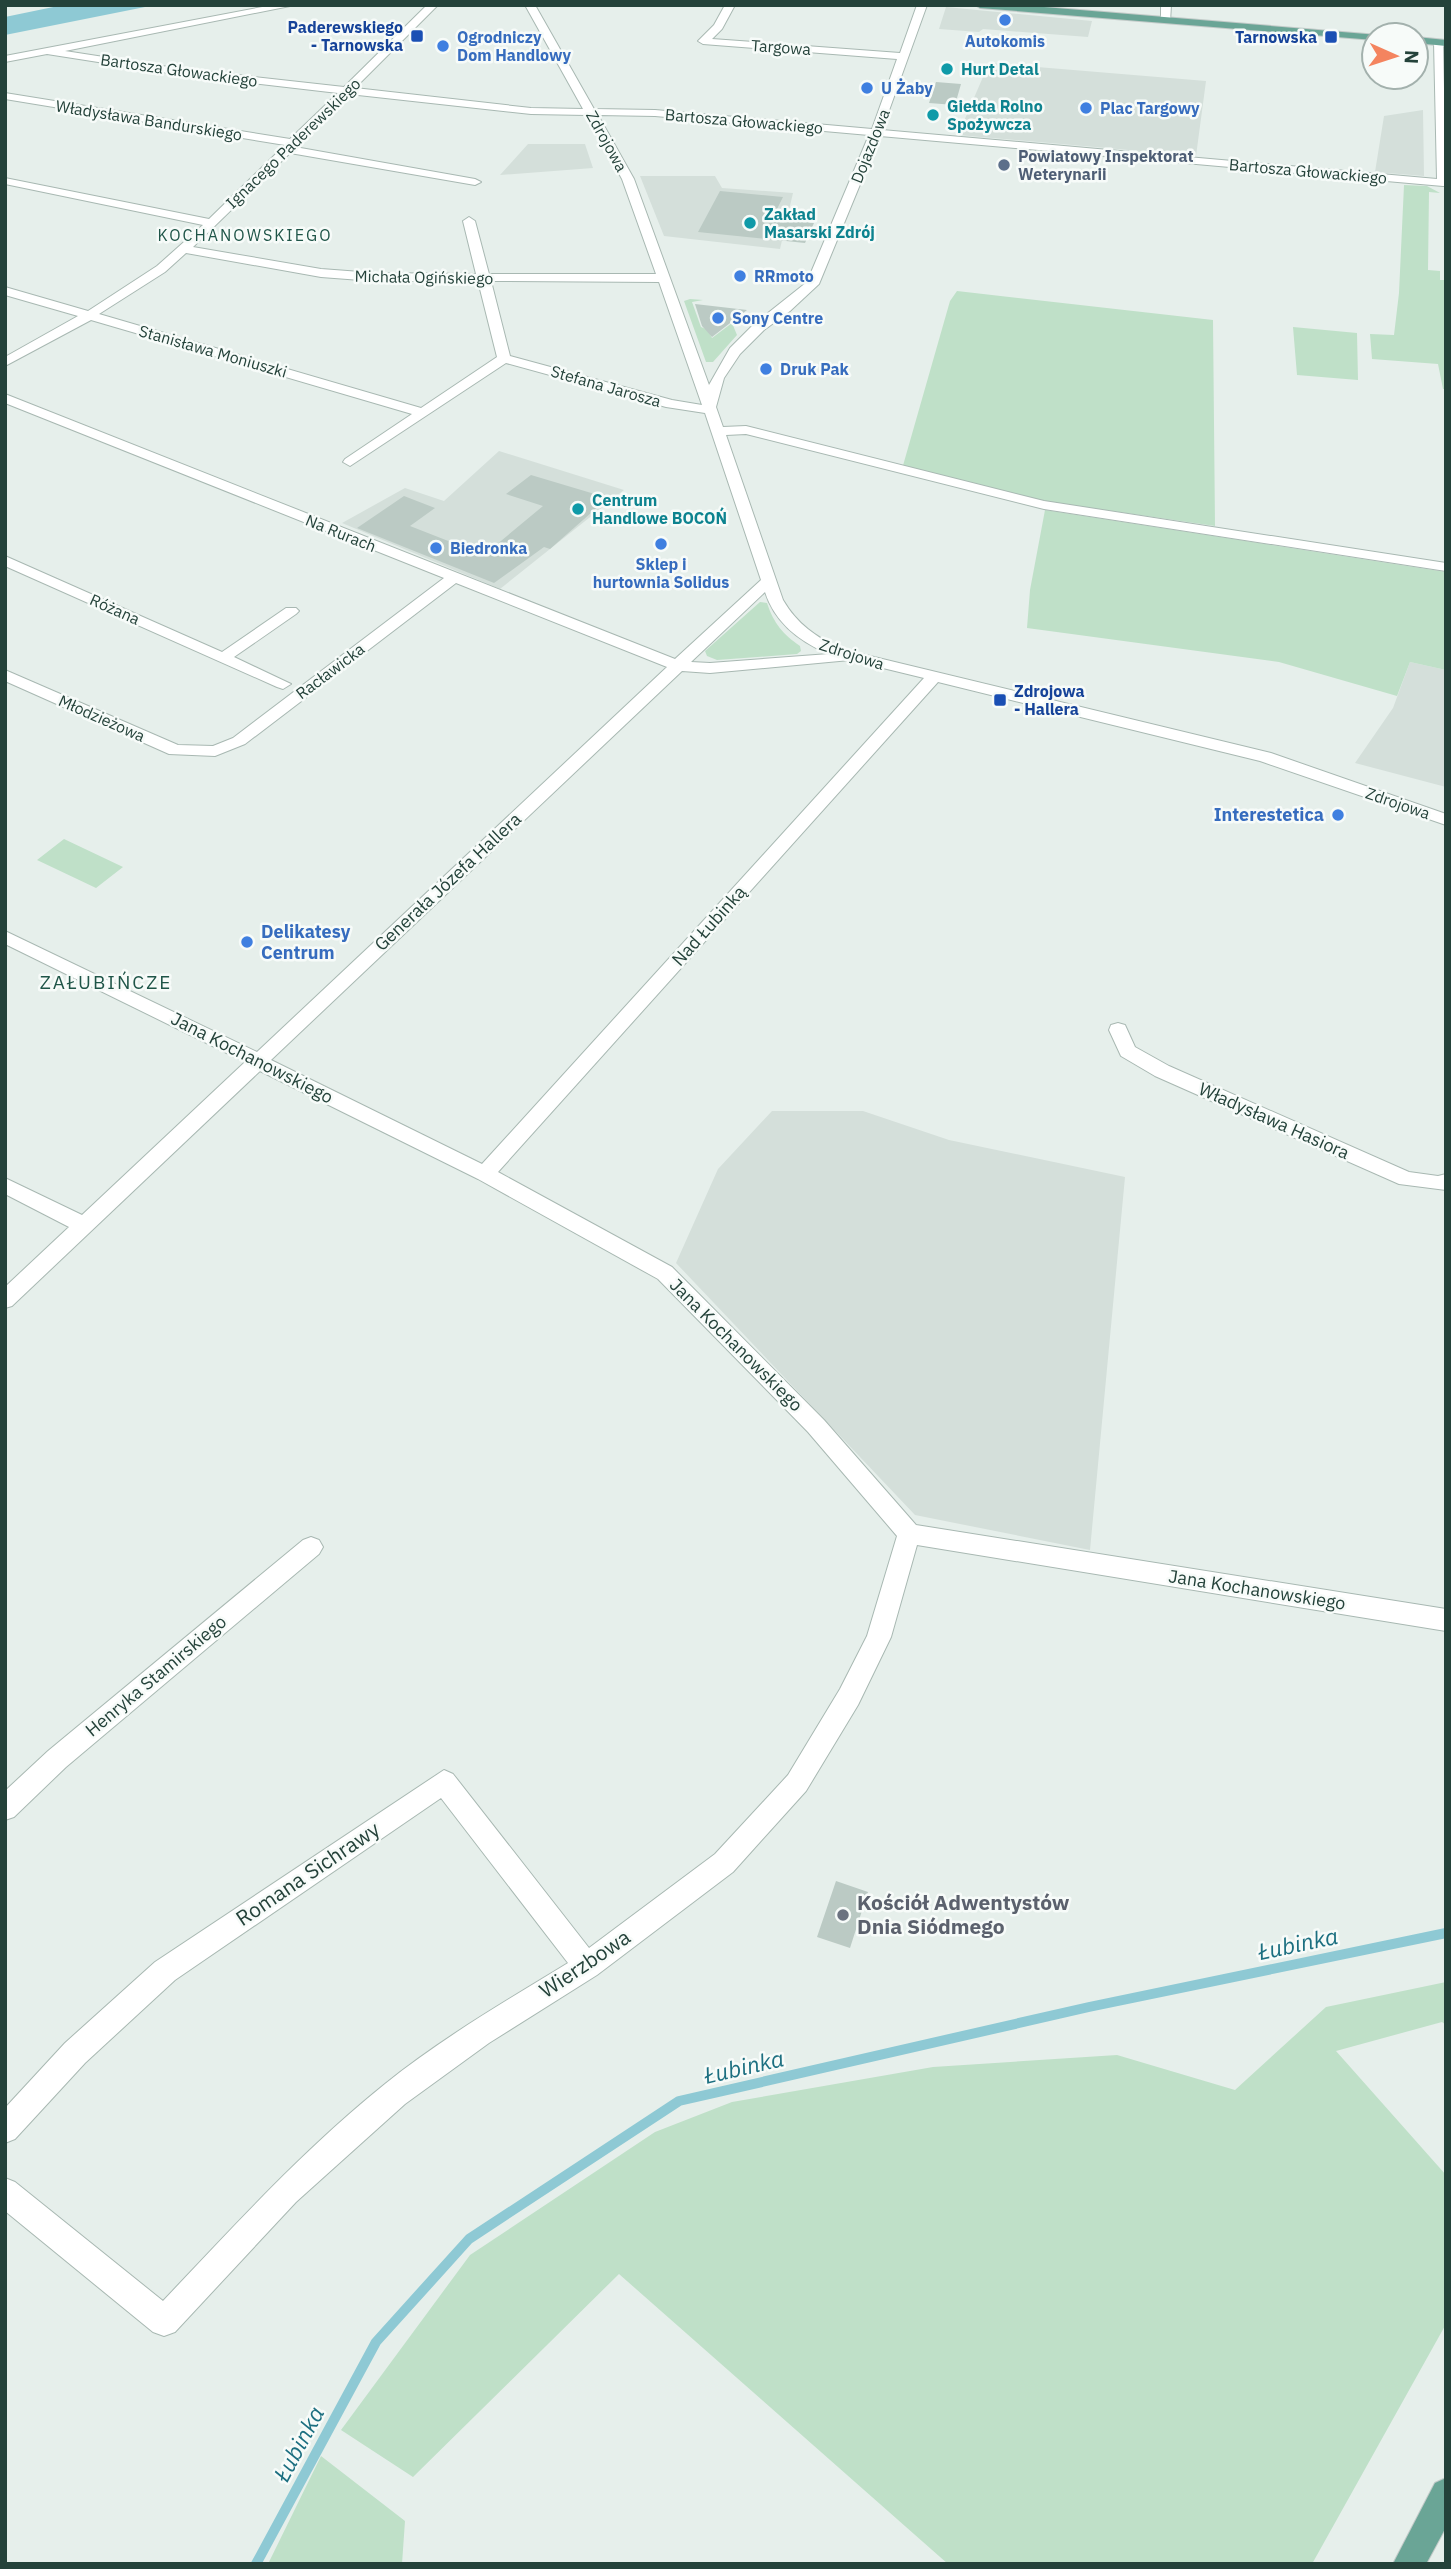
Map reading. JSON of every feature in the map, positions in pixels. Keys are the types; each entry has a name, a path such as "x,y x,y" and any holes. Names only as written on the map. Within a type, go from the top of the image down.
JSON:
{"main road":[{"path":"980,5 1360,36"},
{"path":"1409,2564 1446,2494"}],"street":[{"path":"5,59 290,5"},
{"name":"Ignacego Paderewskiego","path":"5,362 141,284 185,249 433,5"},
{"name":"Zdrojowa","path":"530,5 628,180 665,278 775,600 794,628 817,644 856,658 1265,757 1446,820"},
{"name":"Targowa","path":"730,5 718,27 704,41 904,56"},
{"name":"Dojazdowa","path":"710,410 713,389 726,361 746,338 813,284 876,132 922,5"},
{"path":"1166,5 1166,20"},
{"name":"Bartosza Głowackiego","path":"46,51 175,71 531,111 635,111 1443,183 1442,42"},
{"name":"Władysława Bandurskiego","path":"5,96 475,182"},
{"path":"5,181 212,223"},
{"path":"350,462 503,358 469,221"},
{"name":"Michała Ogińskiego","path":"185,249 331,274 374,277 665,278"},
{"name":"Stanisława Moniuszki","path":"5,291 421,412"},
{"name":"Stefana Jarosza","path":"503,358 671,404 710,410"},
{"name":"Na Rurach","path":"5,398 678,666 710,668 856,658"},
{"path":"717,431 746,430 1044,505 1446,567"},
{"name":"Różana","path":"5,560 283,684"},
{"name":"Racławicka","path":"201,752 228,747 239,741 453,578"},
{"name":"Generała Józefa Hallera","path":"5,1300 769,579"},
{"path":"223,658 291,611"},
{"name":"Młodzieżowa","path":"5,676 175,750 201,752"},
{"name":"Nad Łubinką","path":"485,1174 934,677"},
{"name":"Jana Kochanowskiego","path":"5,937 485,1174 665,1273 816,1426 909,1534 1446,1620"},
{"name":"Władysława Hasiora","path":"1118,1030 1128,1051 1162,1071 1406,1179 1442,1184 1446,1181"},
{"path":"5,1185 84,1225"},
{"name":"Wierzbowa","path":"5,2192 164,2320 286,2192 396,2094 479,2033 587,1966 724,1863 797,1783 849,1698 879,1637 909,1534"},
{"name":"Henryka Stamirskiego","path":"5,1808 57,1759 311,1547"},
{"name":"Romana Sichrawy","path":"5,2129 75,2053 165,1971 443,1782 587,1966"}],"shaded area":[{"path":"946,7 1092,21 1088,37 983,29 979,32 939,29"},
{"name":"Plac Targowy","path":"989,63 1206,81 1196,156 958,135"},
{"path":"1423,110 1424,176 1375,172 1384,116"},
{"path":"528,144 585,144 593,168 500,175"},
{"path":"640,176 715,176 722,188 793,193 780,249 664,236"},
{"path":"499,451 624,490 500,589 342,523 405,488 444,501"},
{"path":"1410,662 1446,670 1446,787 1355,763 1393,708"},
{"path":"772,1111 863,1111 949,1140 1125,1177 1090,1550 915,1515 676,1263 718,1169"}],"green space":[{"path":"1404,185 1427,186 1440,193 1429,192 1428,270 1440,271 1440,280 1446,280 1446,389 1443,389 1438,364 1372,359 1370,334 1394,335 1399,293"},
{"path":"957,291 1213,320 1215,526 1044,501 902,469 950,301"},
{"path":"703,300 692,302 701,327 708,330 712,338 732,323 737,335 713,362 706,362 684,301"},
{"path":"1293,327 1357,333 1358,380 1297,375"},
{"path":"1045,510 1446,572 1446,670 1410,662 1397,696 1279,662 1027,628 1030,590"},
{"path":"760,602 767,603 776,623 800,646 801,651 797,654 717,660 707,656 705,651"},
{"path":"64,839 123,867 96,888 37,860"},
{"path":"1446,1982 1446,2025 1442,2022 1336,2051 1446,2175 1446,2324 1312,2564 948,2564 619,2274 413,2477 341,2430 470,2255 655,2132 732,2102 933,2067 1117,2055 1235,2090 1326,2007"},
{"path":"321,2456 405,2521 402,2564 268,2564"}],"water":[{"path":"63,5 155,5 5,35 5,17"}],"building":[{"path":"936,82 961,84 955,105 929,103"},
{"name":"Zakład Masarski Zdrój","path":"720,191 783,197 777,209 791,210 786,220 814,223 805,243 698,232"},
{"name":"Sony Centre","path":"695,304 747,310 712,337 702,326"},
{"path":"531,475 608,498 550,549 544,547 494,583 357,528 404,496 435,508 410,526 484,555 543,506 506,494"},
{"name":"Kościół Adwentystów Dnia Siódmego","path":"836,1881 868,1892 850,1948 817,1937"}],"waterway":[{"name":"Łubinka","path":"256,2564 376,2342 469,2239 679,2101 1089,2007 1446,1933"}],"place":[{"name":"Autokomis","path":"1005,20"},
{"name":"Paderewskiego - Tarnowska","path":"417,36"},
{"name":"Tarnowska","path":"1331,37"},
{"name":"Ogrodniczy Dom Handlowy","path":"443,46"},
{"name":"Hurt Detal","path":"947,69"},
{"name":"U Żaby","path":"867,88"},
{"name":"Plac Targowy","path":"1086,108"},
{"name":"Giełda Rolno Spożywcza","path":"933,115"},
{"name":"Powiatowy Inspektorat Weterynarii","path":"1004,165"},
{"name":"Zakład Masarski Zdrój","path":"750,223"},
{"name":"RRmoto","path":"740,276"},
{"name":"Sony Centre","path":"718,318"},
{"name":"Druk Pak","path":"766,369"},
{"name":"Centrum Handlowe BOCOŃ","path":"578,509"},
{"name":"Sklep i hurtownia Solidus","path":"661,544"},
{"name":"Biedronka","path":"436,548"},
{"name":"Zdrojowa - Hallera","path":"1000,700"},
{"name":"Interestetica","path":"1338,815"},
{"name":"Delikatesy Centrum","path":"247,942"},
{"name":"Kościół Adwentystów Dnia Siódmego","path":"843,1915"}],"district":[{"name":"KOCHANOWSKIEGO","path":"245,235"},
{"name":"ZAŁUBIŃCZE","path":"106,982"}]}
